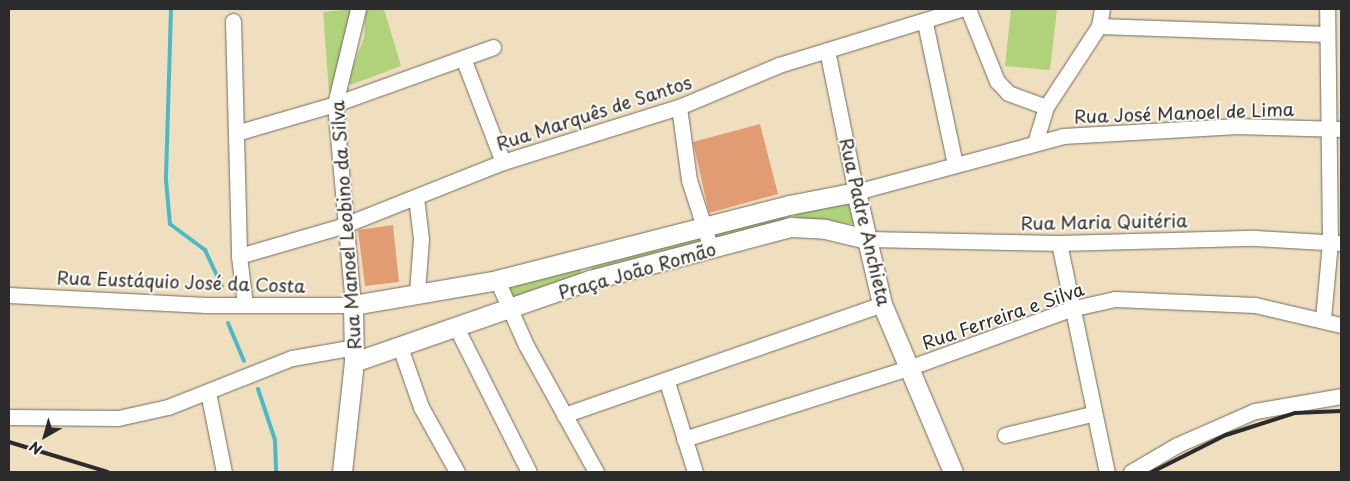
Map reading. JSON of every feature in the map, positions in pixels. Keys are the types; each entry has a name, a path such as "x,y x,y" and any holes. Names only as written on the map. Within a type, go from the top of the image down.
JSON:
{"street":[{"name":"Rua Manoel Leobino da Silva","path":"342,472 354,354 353,305 342,226 335,104 358,9"},
{"name":"Rua Marquês de Santos","path":"239,256 342,226 502,162 679,107 827,50 924,23 961,9"},
{"path":"968,9 997,80 1008,93 1046,107"},
{"path":"1035,144 1046,107 1099,26 1102,9"},
{"path":"1323,318 1336,242 1335,128 1327,34 1327,9"},
{"path":"233,21 239,256 245,305"},
{"path":"924,23 955,164"},
{"path":"1099,26 1327,34"},
{"path":"236,134 335,104 493,47"},
{"name":"Rua Padre Anchieta","path":"827,50 856,192 882,304 911,367 953,472"},
{"path":"463,58 502,162"},
{"path":"679,107 683,150 702,227 711,249"},
{"name":"Rua José Manoel de Lima","path":"856,192 1035,144 1111,131 1335,128"},
{"name":"Praça João Romão","path":"353,305 417,292 498,280 789,204 856,192"},
{"path":"416,197 421,239 417,292"},
{"path":"789,204 791,227"},
{"name":"Praça João Romão","path":"354,354 400,347 510,310 590,280 791,227 825,229 867,239"},
{"name":"Rua Maria Quitéria","path":"867,239 1059,243 1254,238 1336,242"},
{"path":"1059,243 1070,309 1092,414 1107,472"},
{"path":"586,258 590,280"},
{"path":"498,280 510,310 564,415 596,472"},
{"name":"Rua Eustáquio José da Costa","path":"9,295 245,305 353,305"},
{"name":"Rua Ferreira e Silva","path":"684,438 911,367 1070,309 1115,299 1255,305 1323,318 1341,325"},
{"path":"564,415 667,382 882,304"},
{"path":"456,327 529,472"},
{"path":"400,347 421,407 457,472"},
{"path":"9,417 118,418 208,392 292,358 354,354"},
{"path":"667,382 695,472"},
{"path":"208,392 224,472"},
{"path":"1131,472 1178,445 1255,411 1341,396"},
{"path":"1005,435 1092,414"}],"green space":[{"path":"354,9 333,91 329,92 323,12"},
{"path":"365,9 384,9 401,66 350,85 349,76 364,38"},
{"path":"1011,9 1057,9 1050,70 1005,66"},
{"path":"851,200 854,224 796,220 793,210"},
{"path":"783,212 786,221 715,242 710,231"},
{"path":"698,233 702,245 594,274 589,261"},
{"path":"580,265 582,279 511,303 505,282"}],"building":[{"path":"760,124 778,194 709,213 693,142"},
{"path":"393,225 399,282 365,286 358,230"}],"waterway":[{"path":"171,9 166,180 170,224 205,250 222,286"},
{"path":"228,323 244,361"},
{"path":"258,389 275,440 276,472"}],"railway":[{"path":"1152,472 1226,435 1295,413 1341,411"},
{"path":"9,442 108,472"}]}
